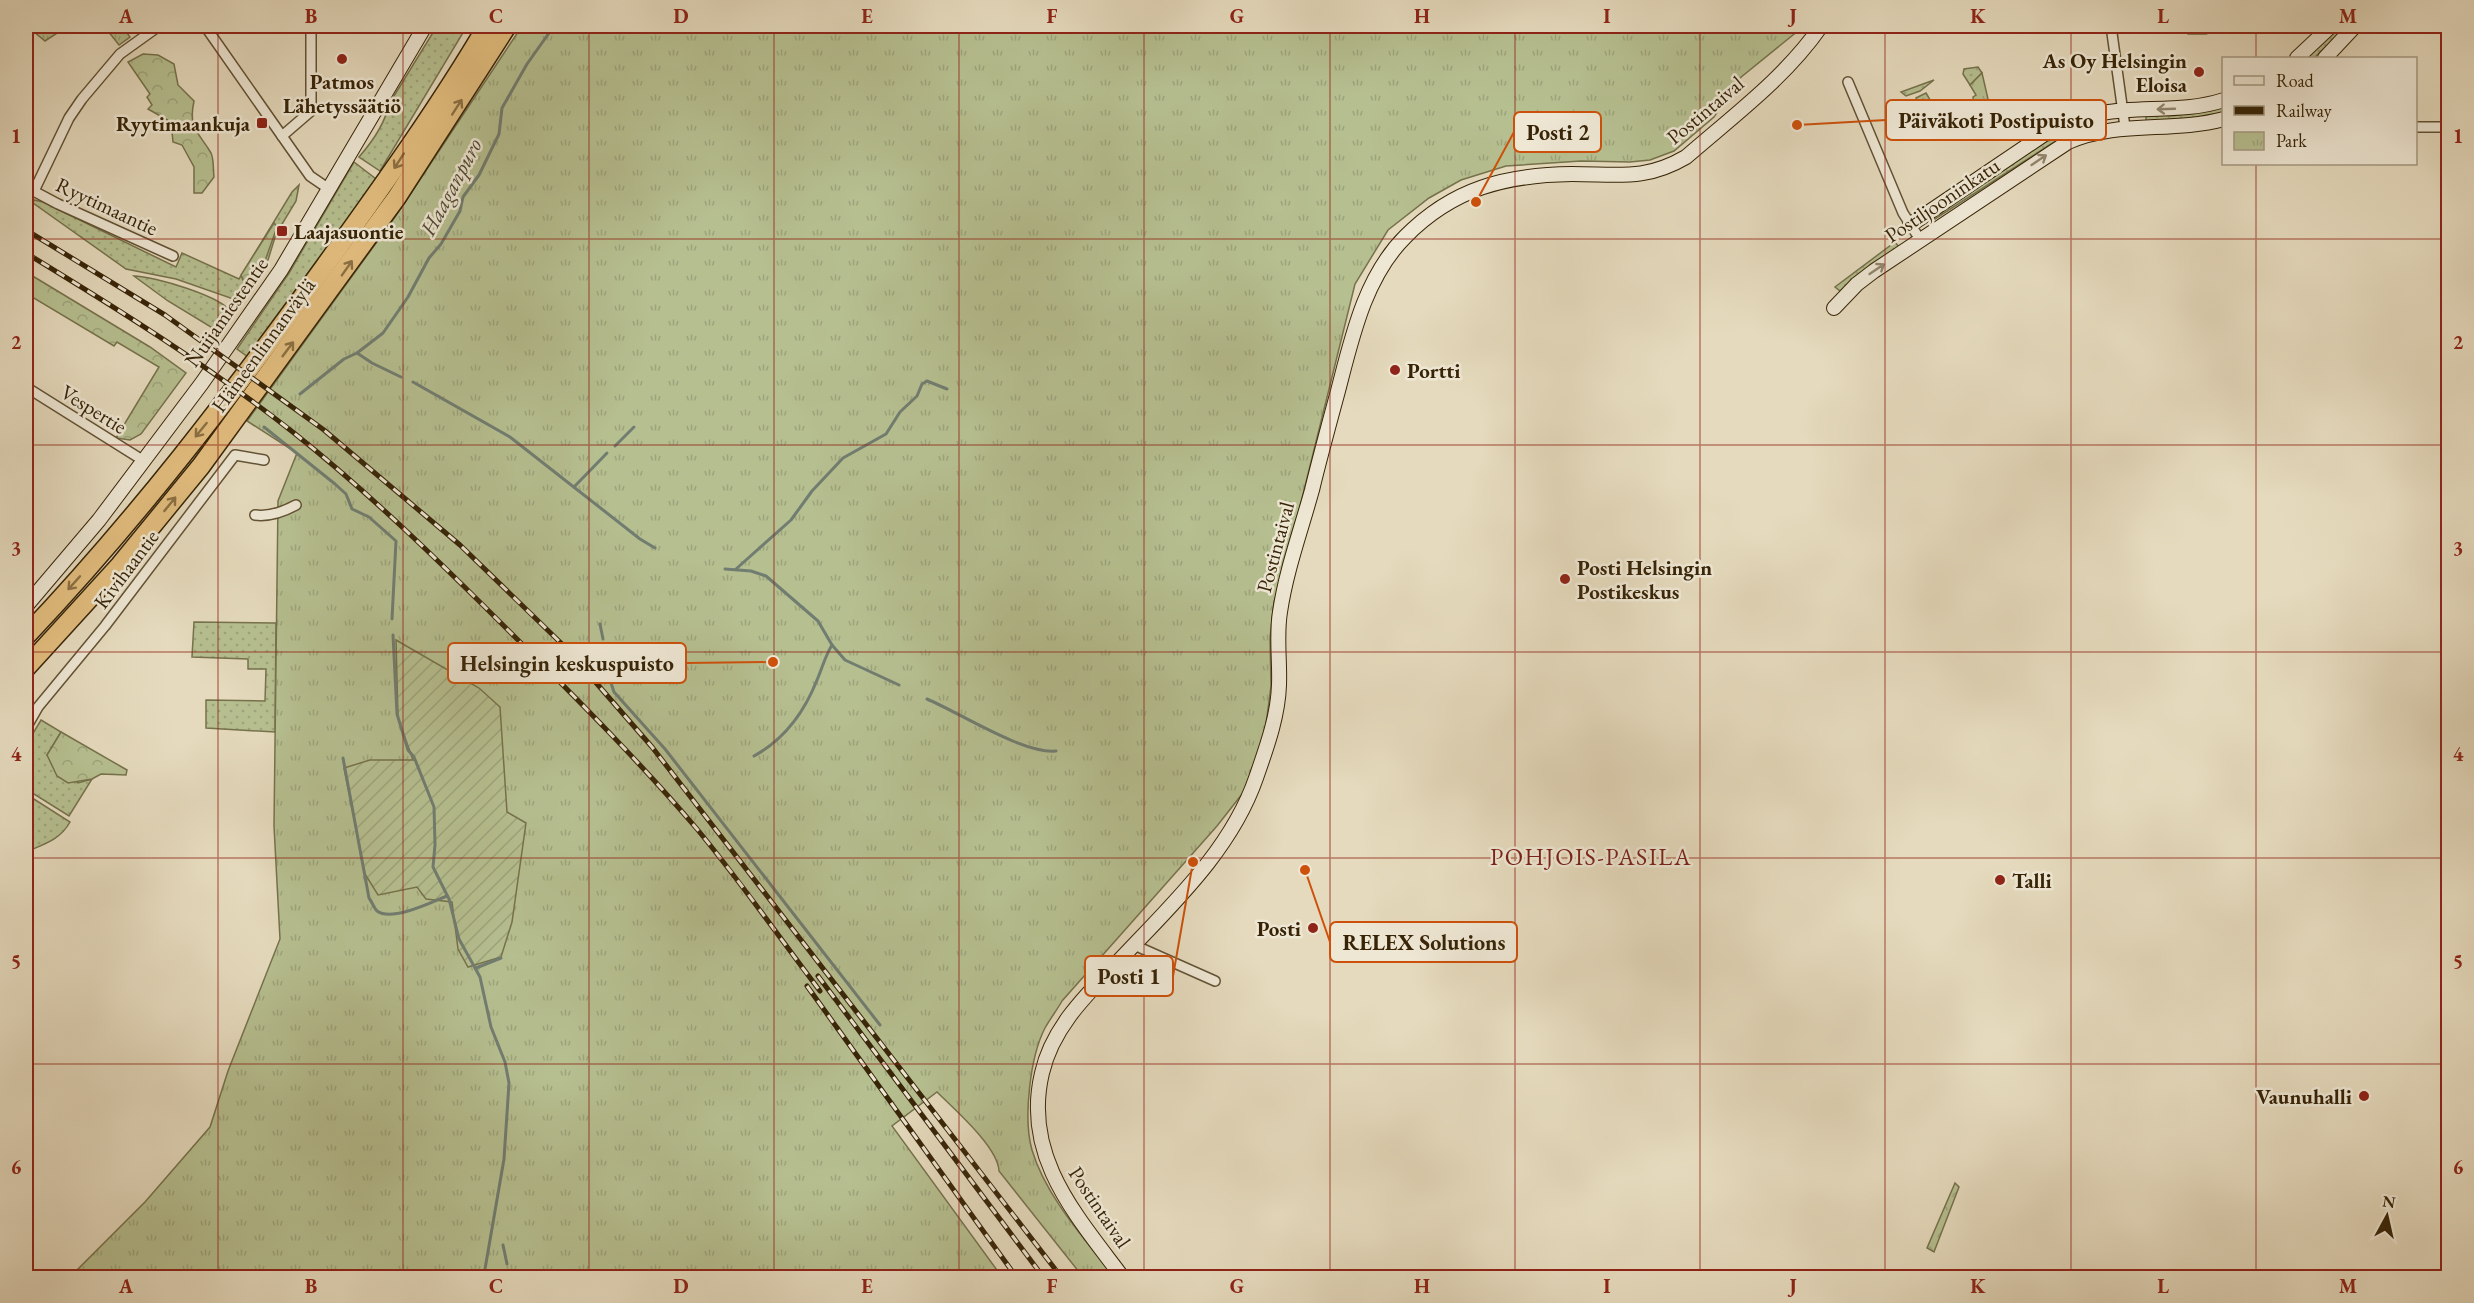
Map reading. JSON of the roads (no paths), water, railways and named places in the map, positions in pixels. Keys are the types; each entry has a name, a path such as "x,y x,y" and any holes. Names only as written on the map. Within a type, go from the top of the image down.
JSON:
{"highway":[{"path":"459,69 477,26"},
{"name":"Hämeenlinnanväylä","path":"26,636 103,552 228,396 381,188 486,26"},
{"name":"Hämeenlinnanväylä","path":"26,668 120,565 213,450 397,197 507,26"}],"street":[{"path":"30,189 82,99 120,54 159,26"},
{"path":"205,26 310,176 329,189"},
{"path":"282,136 311,111 311,26"},
{"name":"Nuijamiestentie","path":"26,606 71,555 144,461 256,309 425,26"},
{"name":"Postintaival","path":"1123,1278 1058,1187 1043,1146 1038,1108 1042,1073 1047,1056 1069,1014 1214,856 1238,819 1254,783 1277,705 1280,609 1358,319 1370,289 1390,254 1417,225 1436,210 1467,192 1493,183 1537,176 1639,175 1670,166 1686,157 1775,79 1810,42 1821,26"},
{"path":"2112,26 2125,127"},
{"path":"2298,57 2331,26"},
{"path":"2326,57 2355,26"},
{"path":"1848,82 1900,207 1921,241"},
{"name":"Postiljooninkatu","path":"1910,225 2049,131 2082,117 2123,110 2176,109 2207,105 2222,100"},
{"name":"Postiljooninkatu","path":"1834,308 1861,280 2068,142 2084,135 2125,127 2184,127 2222,119"},
{"path":"2417,127 2448,127"},
{"name":"Ryytimaantie","path":"30,189 173,256"},
{"name":"Vespertie","path":"26,387 144,461"},
{"name":"Kivihaantie","path":"26,728 38,707 105,627 235,455 264,460"},
{"path":"255,515 276,514 296,504"},
{"path":"1134,945 1215,981"}],"waterway":[{"name":"Haaganpuro","path":"300,394 344,359 357,353 383,333 408,297 429,258 441,244 460,211 463,197 479,175 499,134 502,108 527,64 554,26"},
{"path":"357,353 401,377"},
{"path":"736,569 791,520 812,491 843,458 886,434 900,412 917,396 922,384 927,381 947,389"},
{"path":"413,382 510,437 640,539 655,548"},
{"path":"264,427 346,494 352,509 369,517 396,541 392,619"},
{"path":"615,446 634,427"},
{"path":"574,487 607,453"},
{"path":"725,569 751,571 766,576 818,621 832,645 845,660 899,685"},
{"path":"600,624 603,639"},
{"path":"393,635 397,714 408,750 414,757 434,807 433,867 449,899 459,939 480,977 491,1027 505,1062 509,1083 504,1159 485,1269 487,1278"},
{"path":"754,756 775,742 800,714 832,645"},
{"path":"606,668 614,692 665,749 880,1025"},
{"path":"927,699 1009,740 1042,750 1056,751"},
{"path":"343,758 369,898 376,910 384,914 402,913 447,896"},
{"path":"476,968 501,958"},
{"path":"503,1245 507,1264"}],"railway":[{"path":"26,230 165,315 324,430 460,545 564,646 652,747 1062,1278"},
{"path":"26,253 163,339 262,408 323,457 408,533 631,755 697,829 820,991"},
{"path":"818,976 1044,1278"},
{"path":"807,986 1017,1278"}],"place":[{"name":"Patmos Lähetyssäätiö","path":"342,59"},
{"name":"As Oy Helsingin Eloisa","path":"2199,72"},
{"name":"Ryytimaankuja","path":"262,123"},
{"name":"Päiväkoti Postipuisto","path":"1797,125"},
{"name":"Posti 2","path":"1476,202"},
{"name":"Laajasuontie","path":"282,231"},
{"name":"Portti","path":"1395,370"},
{"name":"Posti Helsingin Postikeskus","path":"1565,579"},
{"name":"Helsingin keskuspuisto","path":"773,662"},
{"name":"Posti 1","path":"1193,862"},
{"name":"RELEX Solutions","path":"1305,870"},
{"name":"Talli","path":"2000,880"},
{"name":"Posti","path":"1313,928"},
{"name":"Vaunuhalli","path":"2364,1096"}],"district":[{"name":"POHJOIS-PASILA","path":"1591,856"}]}
